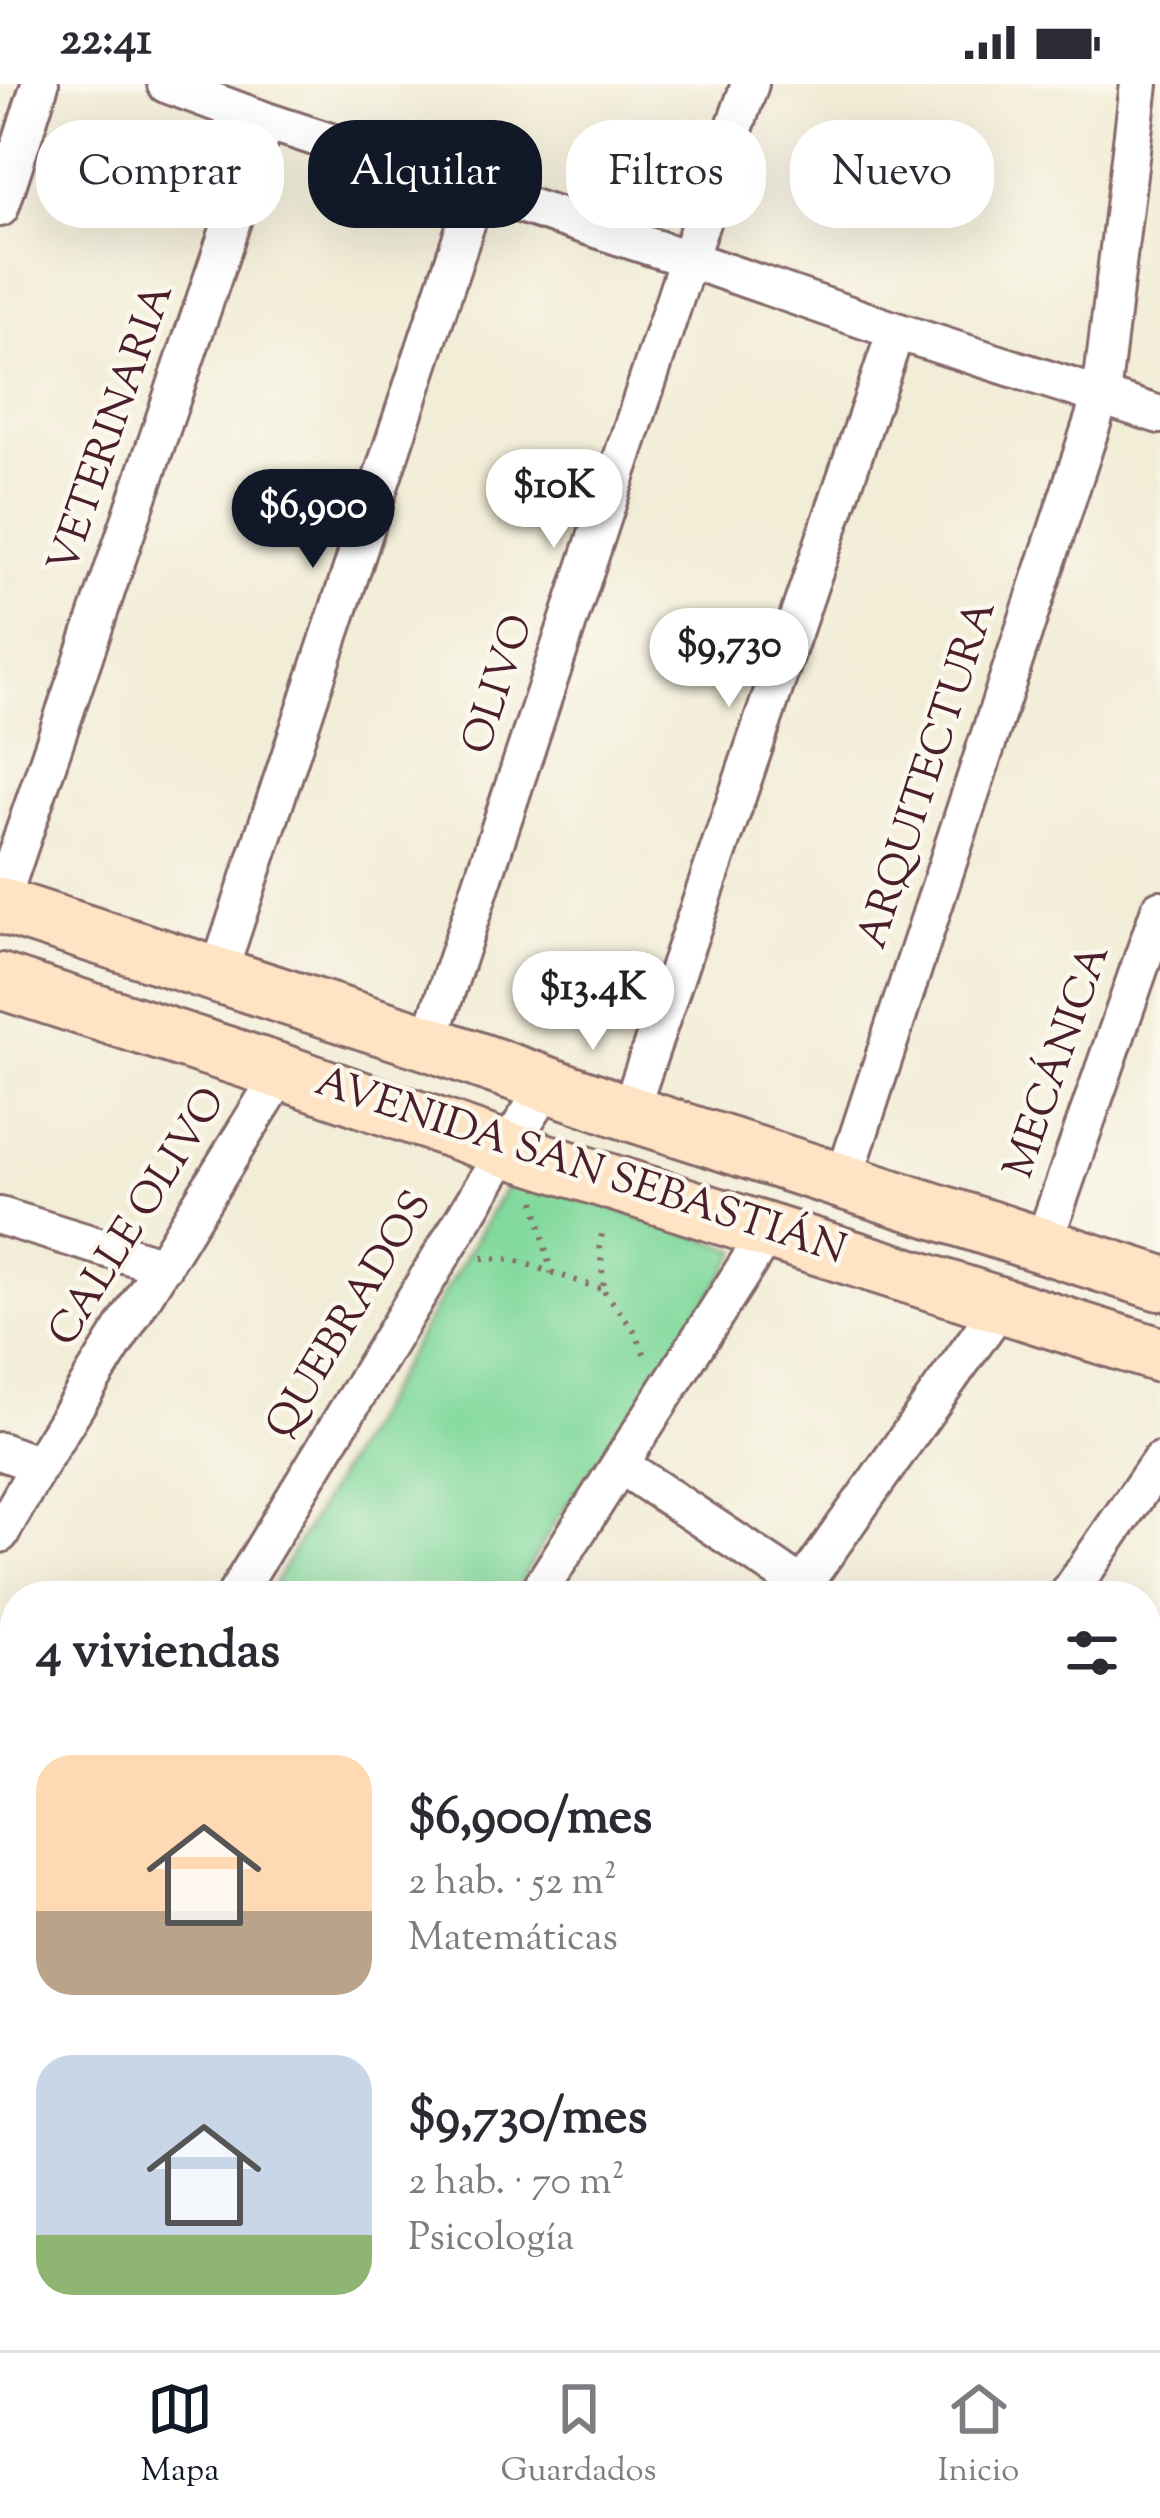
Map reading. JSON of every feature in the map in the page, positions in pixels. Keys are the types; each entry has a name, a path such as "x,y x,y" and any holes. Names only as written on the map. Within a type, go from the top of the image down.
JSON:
{"main road":[{"name":"AVENIDA SAN SEBASTIÁN","path":"0,904 1160,1283"},
{"name":"AVENIDA SAN SEBASTIÁN","path":"0,981 506,1149 1160,1355"}],"street":[{"path":"0,208 40,84"},
{"path":"166,84 261,120"},
{"name":"OLIVO","path":"429,1043 750,84"},
{"name":"ARQUITECTURA","path":"843,1182 1101,396 1138,84"},
{"path":"542,212 1160,415"},
{"name":"VETERINARIA","path":"0,904 230,228"},
{"path":"218,974 465,228"},
{"path":"629,1113 896,331"},
{"name":"MECÁNICA","path":"1043,1244 1160,908"},
{"name":"CALLE OLIVO","path":"0,1534 282,1072"},
{"name":"QUEBRADOS","path":"244,1581 548,1085"},
{"path":"0,1216 163,1266"},
{"path":"546,1581 769,1230"},
{"path":"813,1581 1002,1304"},
{"path":"0,1451 39,1465"},
{"path":"1076,1581 1160,1461"},
{"path":"622,1466 788,1581"}],"path":[{"path":"534,1198 551,1274"},
{"path":"603,1226 604,1290 636,1333 649,1365"},
{"path":"466,1257 512,1259 604,1290"}],"green space":[{"path":"514,1173 739,1251 557,1519 522,1581 276,1581"}]}
